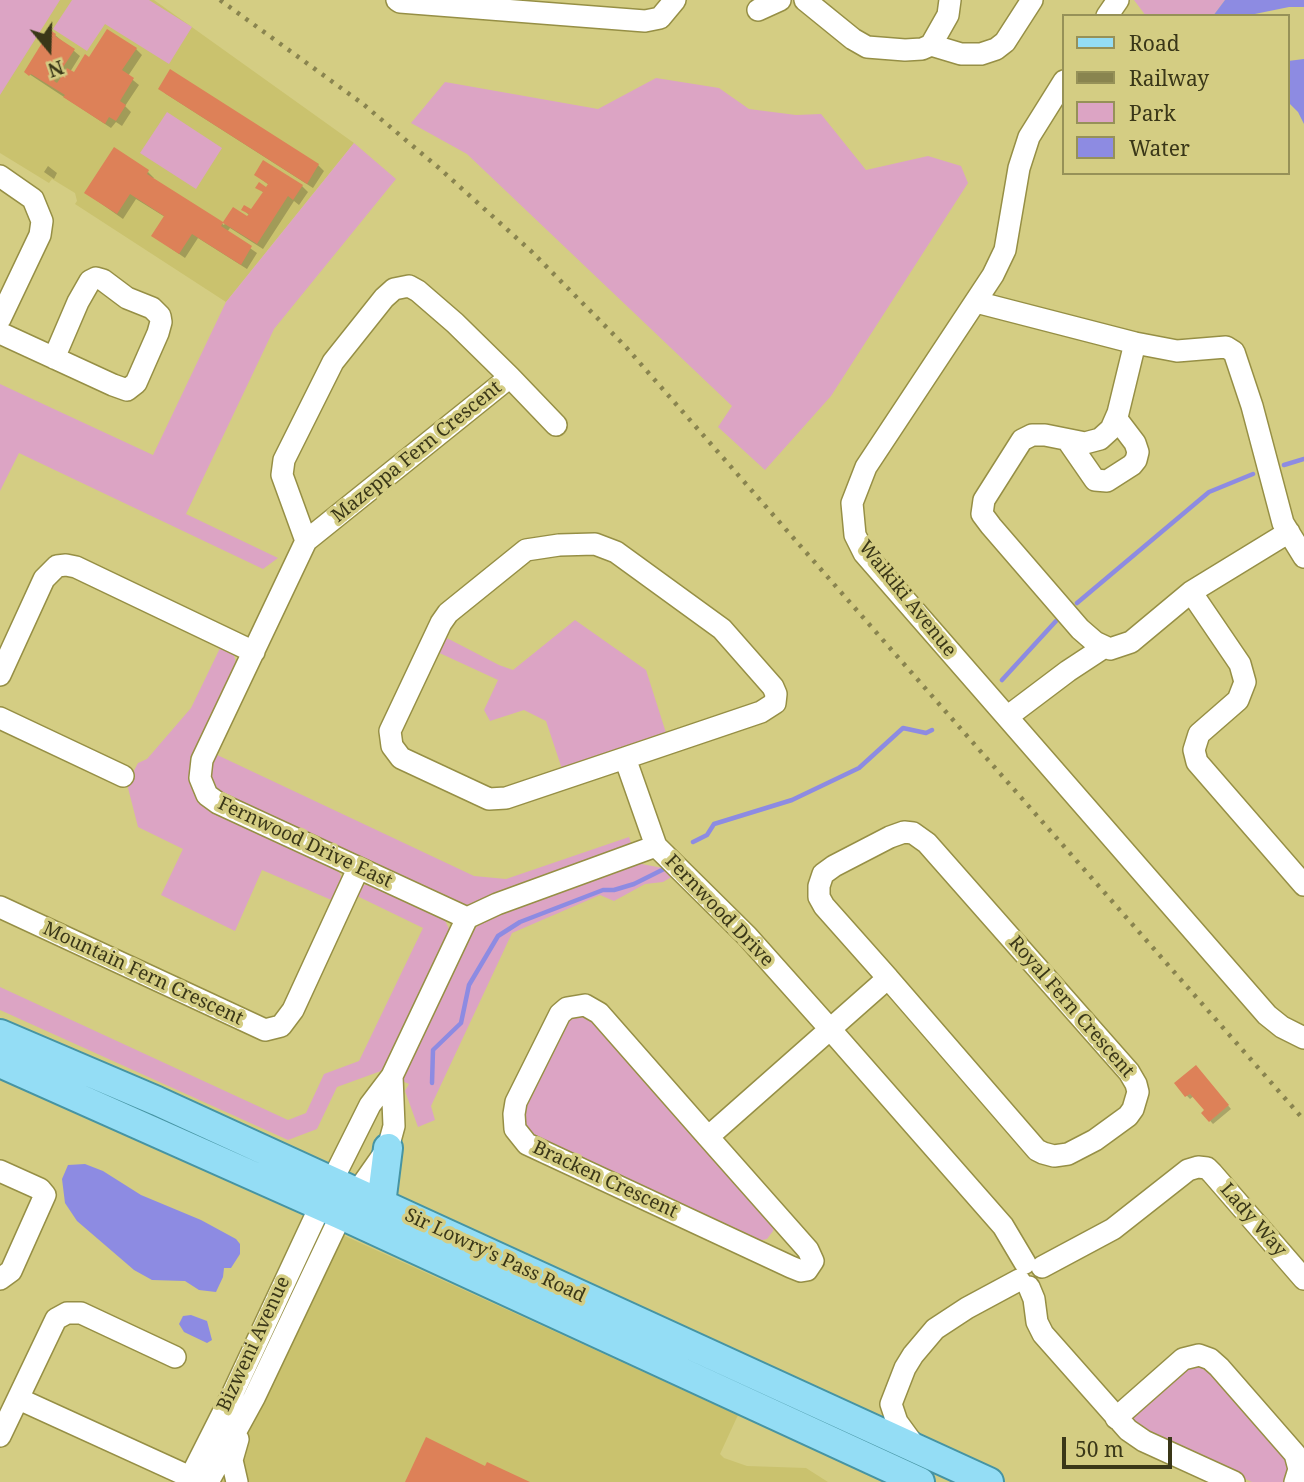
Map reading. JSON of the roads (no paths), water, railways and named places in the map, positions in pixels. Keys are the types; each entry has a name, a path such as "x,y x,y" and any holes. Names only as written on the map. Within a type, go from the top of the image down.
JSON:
{"main road":[{"name":"Sir Lowry's Pass Road","path":"0,1034 157,1101 337,1199 920,1482"},
{"name":"Sir Lowry's Pass Road","path":"0,1063 337,1199 381,1204 989,1482"},
{"path":"381,1204 388,1148"}],"street":[{"path":"397,0 557,7 650,21 670,7"},
{"path":"758,10 780,0"},
{"path":"805,0 867,47 905,50 922,49 931,45 948,15 950,0"},
{"path":"931,45 961,54 981,54 996,49 1005,42 1032,0"},
{"name":"Waikiki Avenue","path":"1062,84 1029,137 1018,167 1005,250 976,302 866,467 852,503 855,535 864,552 1267,1014 1282,1027 1304,1038"},
{"path":"0,176 33,199 42,221 40,235 0,319"},
{"path":"0,333 54,358 118,387 131,389 158,333 160,316 152,308 122,296 103,280 96,278 86,285 54,358"},
{"name":"Mazeppa Fern Crescent","path":"409,286 483,349 510,377 306,541 282,475 284,460 333,362 374,308 394,289 409,286"},
{"path":"976,302 1135,343 1177,351 1226,347 1234,352 1263,444 1283,523 1304,557"},
{"path":"1135,343 1111,429 1100,439 1085,443 1045,435 1032,435 1022,440 989,490 982,514 1080,629 1104,648 1110,649 1131,642 1191,592 1289,532"},
{"path":"510,377 556,425"},
{"path":"1068,441 1095,480 1107,481 1132,465 1138,452 1135,443 1116,418"},
{"name":"Fernwood Drive East","path":"306,541 202,760 200,778 207,795 218,803 467,918"},
{"path":"595,544 616,552 722,629 773,687 776,694 775,703 761,712 625,758 506,797 489,799 401,758 392,746 390,731 448,612 526,550 559,545 595,544"},
{"path":"0,675 38,589 51,570 66,565 254,652"},
{"path":"1191,592 1240,664 1245,682 1238,700 1196,739 1194,750 1197,762 1304,886"},
{"path":"1007,717 1068,670 1104,648"},
{"path":"0,718 123,776"},
{"path":"625,758 656,846"},
{"name":"Royal Fern Crescent","path":"904,832 913,833 927,843 1129,1072 1138,1093 1133,1109 1128,1116 1095,1140 1068,1154 1054,1156 1037,1150 888,978 824,906 819,897 818,886 823,874 834,866 890,837 904,832"},
{"name":"Fernwood Drive","path":"467,918 496,904 656,846 747,936 1003,1227 1029,1274 1040,1329 1116,1418 1144,1441 1234,1482"},
{"name":"Mountain Fern Crescent","path":"0,906 265,1030 281,1026 293,1010 358,869"},
{"path":"337,1199 370,1105 392,1076 467,918"},
{"path":"708,1137 888,978"},
{"name":"Bracken Crescent","path":"585,1005 599,1013 708,1137 813,1256 812,1265 807,1270 801,1271 527,1144 515,1129 514,1114 516,1102 560,1014 566,1008 585,1005"},
{"path":"337,1199 388,1148 394,1126 392,1076"},
{"name":"Lady Way","path":"1029,1274 1113,1229 1188,1170 1198,1167 1208,1168 1304,1279"},
{"path":"0,1171 40,1189 45,1195 11,1270 0,1279"},
{"name":"Bizweni Avenue","path":"197,1481 254,1398 337,1199"},
{"name":"Bizweni Avenue","path":"197,1481 232,1395 337,1199"},
{"path":"759,1251 771,1242 781,1220"},
{"path":"917,1449 897,1422 891,1404 903,1373 914,1355 935,1329 1029,1274"},
{"path":"0,1436 56,1319 67,1313 81,1312 175,1357"},
{"path":"1116,1418 1183,1359 1199,1355 1210,1359 1219,1367 1295,1454 1299,1469 1295,1482"},
{"path":"237,1482 233,1470 234,1449 254,1398"},
{"path":"19,1399 197,1481"}],"water":[{"path":"1225,0 1304,0 1304,7 1289,7 1255,14 1214,14"},
{"path":"1304,59 1304,124 1290,104 1290,61"},
{"path":"85,1164 103,1171 141,1195 201,1220 236,1239 240,1244 240,1254 231,1268 224,1268 216,1292 199,1290 185,1281 152,1280 134,1270 77,1221 65,1203 62,1179 68,1165"},
{"path":"191,1315 207,1321 212,1340 207,1343 184,1332 179,1324 183,1316"}],"waterway":[{"path":"1284,465 1304,459"},
{"path":"1077,603 1209,492 1253,474"},
{"path":"1002,680 1056,621"},
{"path":"693,842 707,835 714,824 792,800 859,768 903,728 926,733 932,730"},
{"path":"432,1083 433,1050 461,1023 469,985 498,936 520,922 603,890 634,884 664,869"}],"railway":[{"path":"220,0 363,104 439,168 531,251 625,346 1304,1120"}]}
